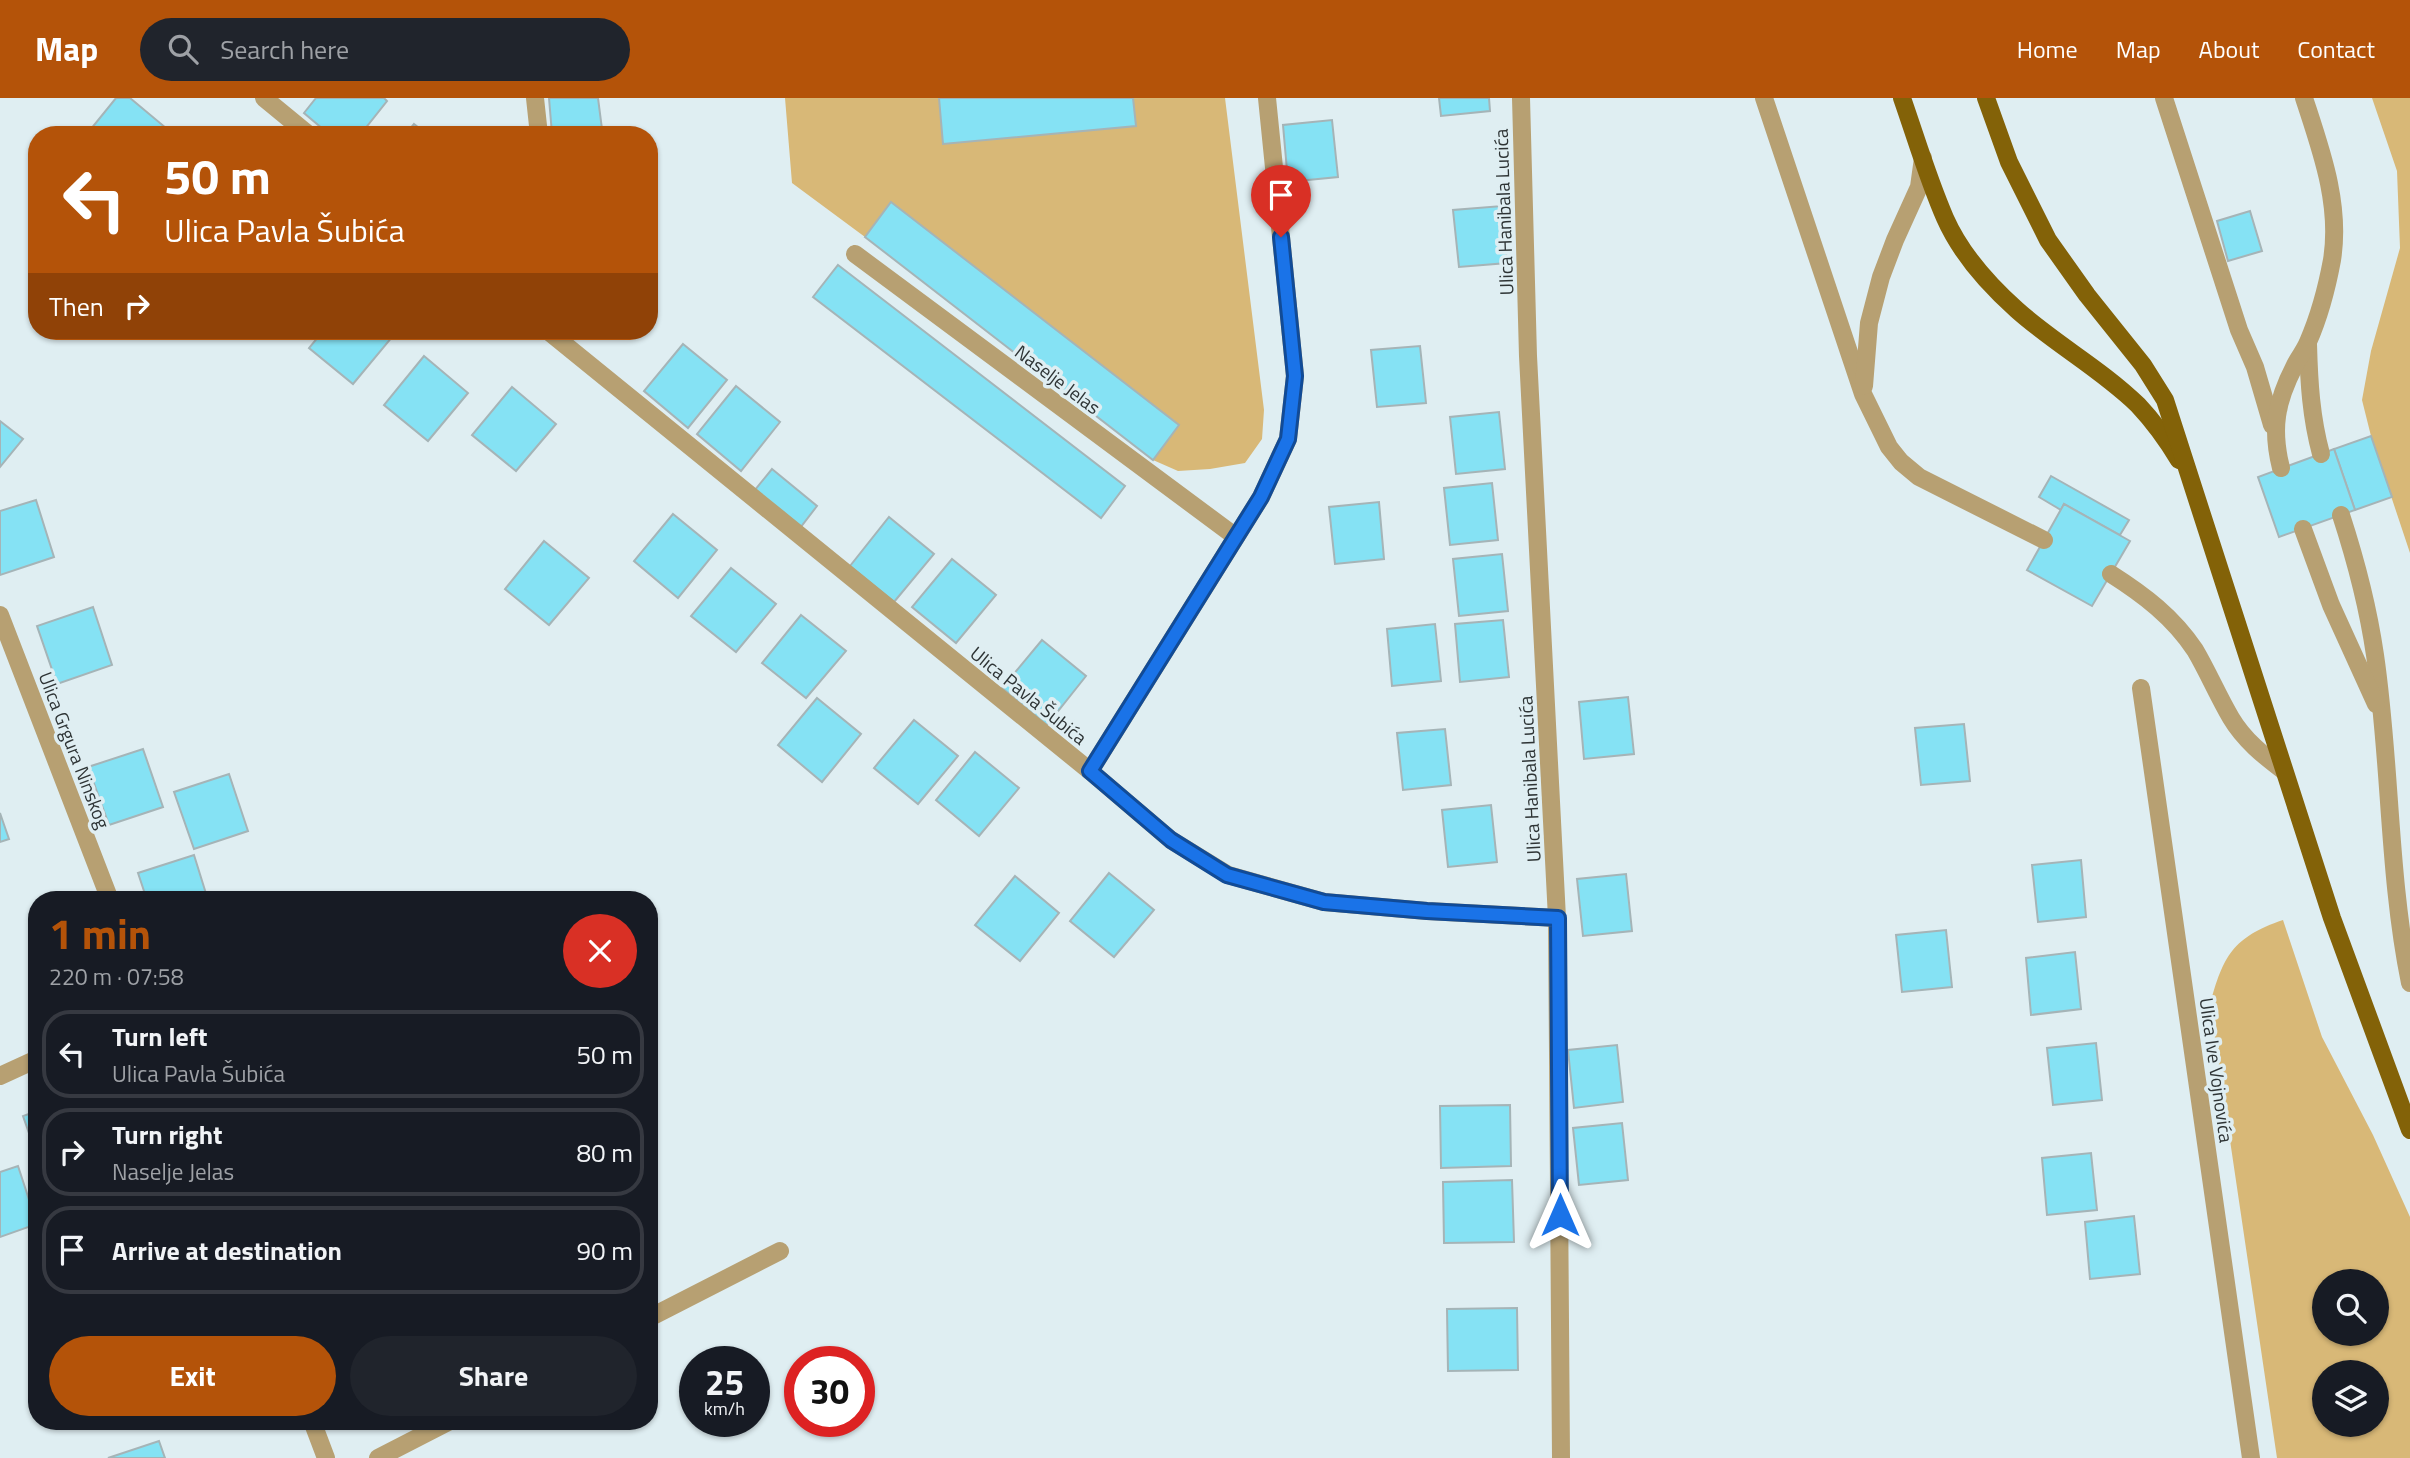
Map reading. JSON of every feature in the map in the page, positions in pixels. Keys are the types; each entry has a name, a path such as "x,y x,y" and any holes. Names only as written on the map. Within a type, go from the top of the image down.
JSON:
{"main road":[{"path":"1902,98 1945,219 1962,247 2016,309 2118,386 2138,405 2160,430 2188,475"},
{"path":"1986,98 2009,162 2048,240 2087,295 2143,365 2165,400 2332,918 2410,1130"}],"street":[{"path":"264,98 298,126"},
{"path":"535,98 538,126"},
{"path":"1090,771 1261,497 1288,439 1295,376 1267,98"},
{"name":"Ulica Hanibala Lucića","path":"1521,98 1528,356 1558,918 1561,1458"},
{"path":"1764,98 1863,394 1878,427 1901,463 1919,477 2043,540"},
{"path":"2164,98 2239,330 2255,367 2274,431 2281,468"},
{"path":"2274,431 2278,406 2295,366 2308,344 2332,260 2334,228 2326,166 2304,98"},
{"path":"1863,394 1869,323 1890,253 1919,187 1923,158"},
{"name":"Naselje Jelas","path":"855,254 1236,537"},
{"name":"Ulica Pavla Šubića","path":"567,340 1171,840 1227,875 1324,902 1558,918"},
{"path":"2308,344 2309,392 2321,454"},
{"path":"2341,515 2367,606 2382,716 2398,913 2410,983"},
{"path":"2303,529 2331,605 2382,716"},
{"path":"2111,574 2146,597 2168,616 2194,649 2232,720 2264,756 2284,771"},
{"name":"Ulica Grgura Ninskog","path":"0,615 107,891"},
{"name":"Ulica Ive Vojnovića","path":"2141,688 2251,1458"},
{"path":"0,1076 28,1063"},
{"path":"658,1313 780,1251"},
{"path":"315,1430 326,1458"},
{"path":"378,1458 432,1430"}],"shaded area":[{"path":"785,98 939,98 944,144 1135,126 1133,98 1225,98 1264,410 1262,439 1245,463 1178,471 1153,460 1179,425 891,203 865,237 792,183"},
{"path":"2372,98 2410,98 2410,553 2371,436 2362,400 2371,351 2400,248 2397,171"},
{"path":"2283,920 2322,1037 2373,1135 2410,1217 2410,1458 2277,1458 2210,1005 2226,961 2241,941"}],"building":[{"path":"116,98 130,98 164,126 93,126"},
{"path":"316,98 384,98 387,101 367,126 319,126 304,113"},
{"path":"549,98 598,98 602,126 551,126"},
{"path":"939,98 1133,98 1136,126 943,144"},
{"path":"1439,98 1489,98 1490,111 1441,116"},
{"path":"1332,120 1338,177 1288,182 1283,125"},
{"path":"891,202 1179,425 1153,460 865,237"},
{"path":"1502,206 1507,263 1459,267 1453,210"},
{"path":"2250,211 2262,251 2228,261 2217,221"},
{"path":"838,265 1125,486 1101,518 813,297"},
{"path":"316,340 390,340 353,384 309,348"},
{"path":"683,344 727,380 688,428 644,391"},
{"path":"1420,346 1426,403 1377,407 1371,350"},
{"path":"424,356 468,393 428,441 384,405"},
{"path":"736,386 780,422 741,471 697,434"},
{"path":"512,387 556,424 516,471 472,435"},
{"path":"1499,412 1505,469 1456,474 1450,417"},
{"path":"0,421 23,439 0,467"},
{"path":"2371,436 2392,497 2355,510 2334,449"},
{"path":"2334,449 2355,510 2279,537 2258,477"},
{"path":"772,469 817,506 800,528 754,491"},
{"path":"2051,476 2129,520 2120,535 2064,504 2061,510 2039,497"},
{"path":"1492,483 1498,540 1450,545 1444,488"},
{"path":"36,500 54,557 0,575 0,511"},
{"path":"1379,502 1384,559 1335,564 1329,507"},
{"path":"2064,504 2130,541 2092,606 2027,570"},
{"path":"673,514 717,550 678,598 634,561"},
{"path":"889,517 934,554 894,602 850,566"},
{"path":"544,541 589,578 549,625 505,589"},
{"path":"1502,554 1508,611 1459,616 1453,559"},
{"path":"952,559 996,595 956,643 912,607"},
{"path":"731,568 776,604 736,652 691,616"},
{"path":"93,607 112,665 57,684 37,626"},
{"path":"801,615 846,651 806,698 762,663"},
{"path":"1503,620 1509,677 1460,682 1455,624"},
{"path":"1435,624 1441,681 1392,686 1387,629"},
{"path":"1042,640 1086,676 1047,725 1002,688"},
{"path":"1628,697 1634,754 1584,759 1579,702"},
{"path":"817,698 861,734 822,782 778,745"},
{"path":"914,720 958,756 918,804 874,768"},
{"path":"1964,724 1970,781 1921,785 1915,728"},
{"path":"1445,729 1451,785 1403,790 1397,733"},
{"path":"143,749 163,807 109,825 88,767"},
{"path":"975,752 1019,788 979,836 936,800"},
{"path":"229,774 248,831 194,849 174,792"},
{"path":"1491,805 1497,862 1448,867 1442,810"},
{"path":"0,813 9,839 0,842"},
{"path":"194,855 205,891 144,891 138,873"},
{"path":"2081,860 2086,917 2038,922 2032,865"},
{"path":"1109,873 1154,910 1114,957 1070,921"},
{"path":"1626,874 1632,931 1583,936 1577,879"},
{"path":"1015,876 1059,913 1020,961 975,925"},
{"path":"1946,930 1952,987 1902,992 1896,935"},
{"path":"2075,952 2081,1009 2031,1015 2026,958"},
{"path":"2096,1043 2102,1100 2053,1105 2047,1048"},
{"path":"1617,1045 1623,1102 1574,1108 1568,1050"},
{"path":"1510,1105 1511,1166 1441,1168 1440,1106"},
{"path":"28,1114 28,1130 23,1116"},
{"path":"1622,1123 1628,1180 1579,1185 1573,1128"},
{"path":"2091,1153 2097,1210 2047,1215 2042,1158"},
{"path":"18,1166 28,1197 28,1227 0,1237 0,1172"},
{"path":"1512,1180 1514,1242 1444,1243 1443,1182"},
{"path":"2134,1216 2140,1274 2090,1279 2085,1222"},
{"path":"1517,1308 1518,1370 1448,1371 1447,1309"},
{"path":"159,1441 165,1458 108,1458"}],"route":[{"path":"1281,237 1295,376 1288,439 1261,497 1090,771 1171,840 1227,875 1324,902 1558,918 1560,1215"}]}
